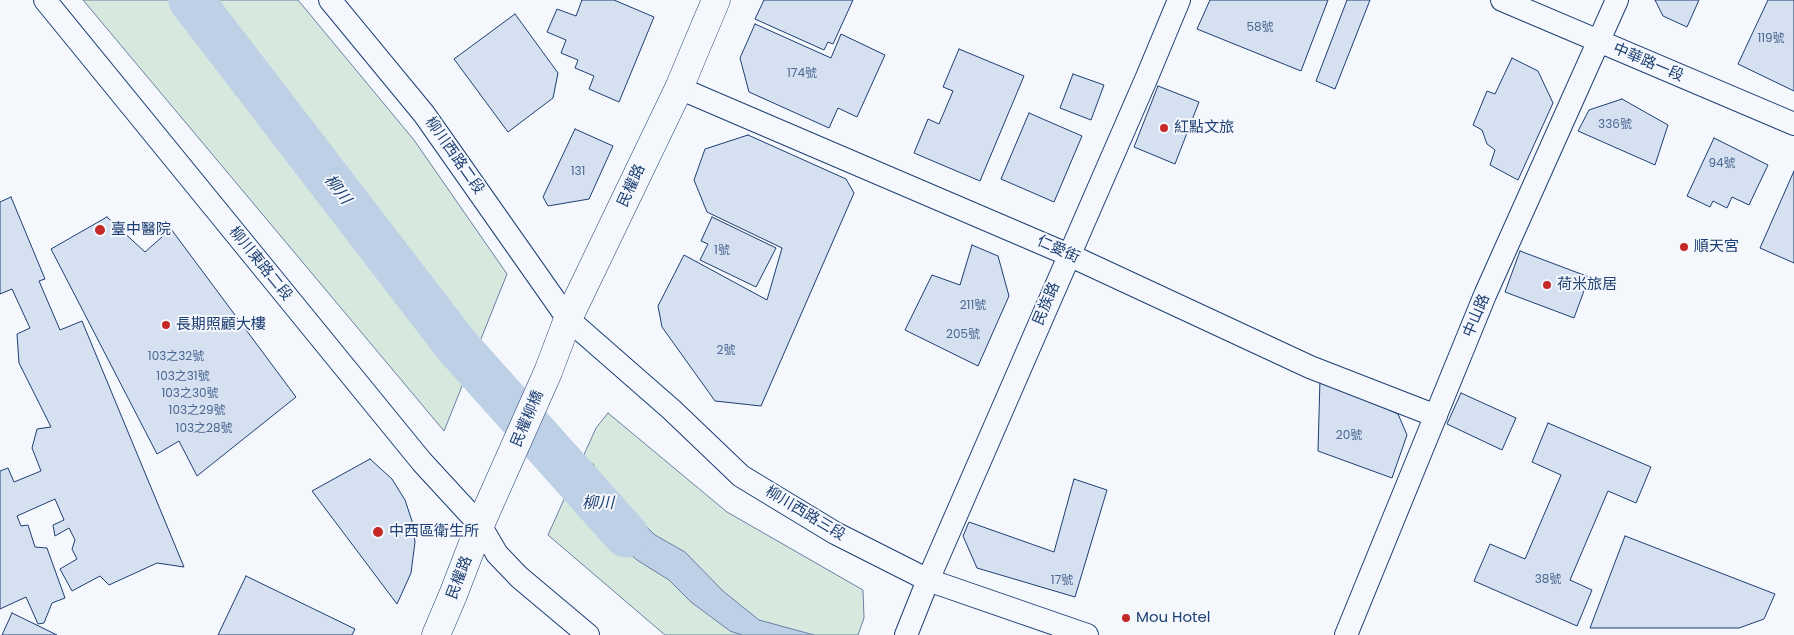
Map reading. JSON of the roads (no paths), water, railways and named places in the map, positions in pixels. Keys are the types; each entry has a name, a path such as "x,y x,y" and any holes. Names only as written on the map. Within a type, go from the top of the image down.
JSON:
{"main road":[{"name":"民權路","path":"548,372 568,319 679,88 716,0"},
{"name":"民權柳橋","path":"507,466 548,372"},
{"name":"民權路","path":"436,635 480,525 507,466"}],"street":[{"name":"柳川東路二段","path":"45,0 416,455 480,525 497,554 519,577 588,635"},
{"name":"柳川西路二段","path":"330,0 424,114 568,319"},
{"name":"民族路","path":"907,632 1179,0"},
{"name":"中華路一段","path":"1502,0 1794,124"},
{"name":"中山路","path":"1346,635 1485,295 1617,0"},
{"name":"仁愛街","path":"679,88 1069,254 1310,367 1436,416"},
{"name":"柳川西路三段","path":"568,319 672,410 741,476 834,533 928,580 1087,635"}],"water":[{"name":"柳川","path":"593,464 604,487 655,535 685,552 723,591 759,620 814,635 742,635 730,631 691,602 669,580 637,560 579,509"}],"waterway":[{"name":"柳川","path":"191,0 456,345 626,535"}],"place":[{"name":"紅點文旅","path":"1164,128"},
{"name":"臺中醫院","path":"100,230"},
{"name":"順天宮","path":"1684,247"},
{"name":"荷米旅居","path":"1547,285"},
{"name":"長期照顧大樓","path":"166,325"},
{"name":"中西區衛生所","path":"378,532"},
{"name":"Mou Hotel","path":"1126,618"}]}
